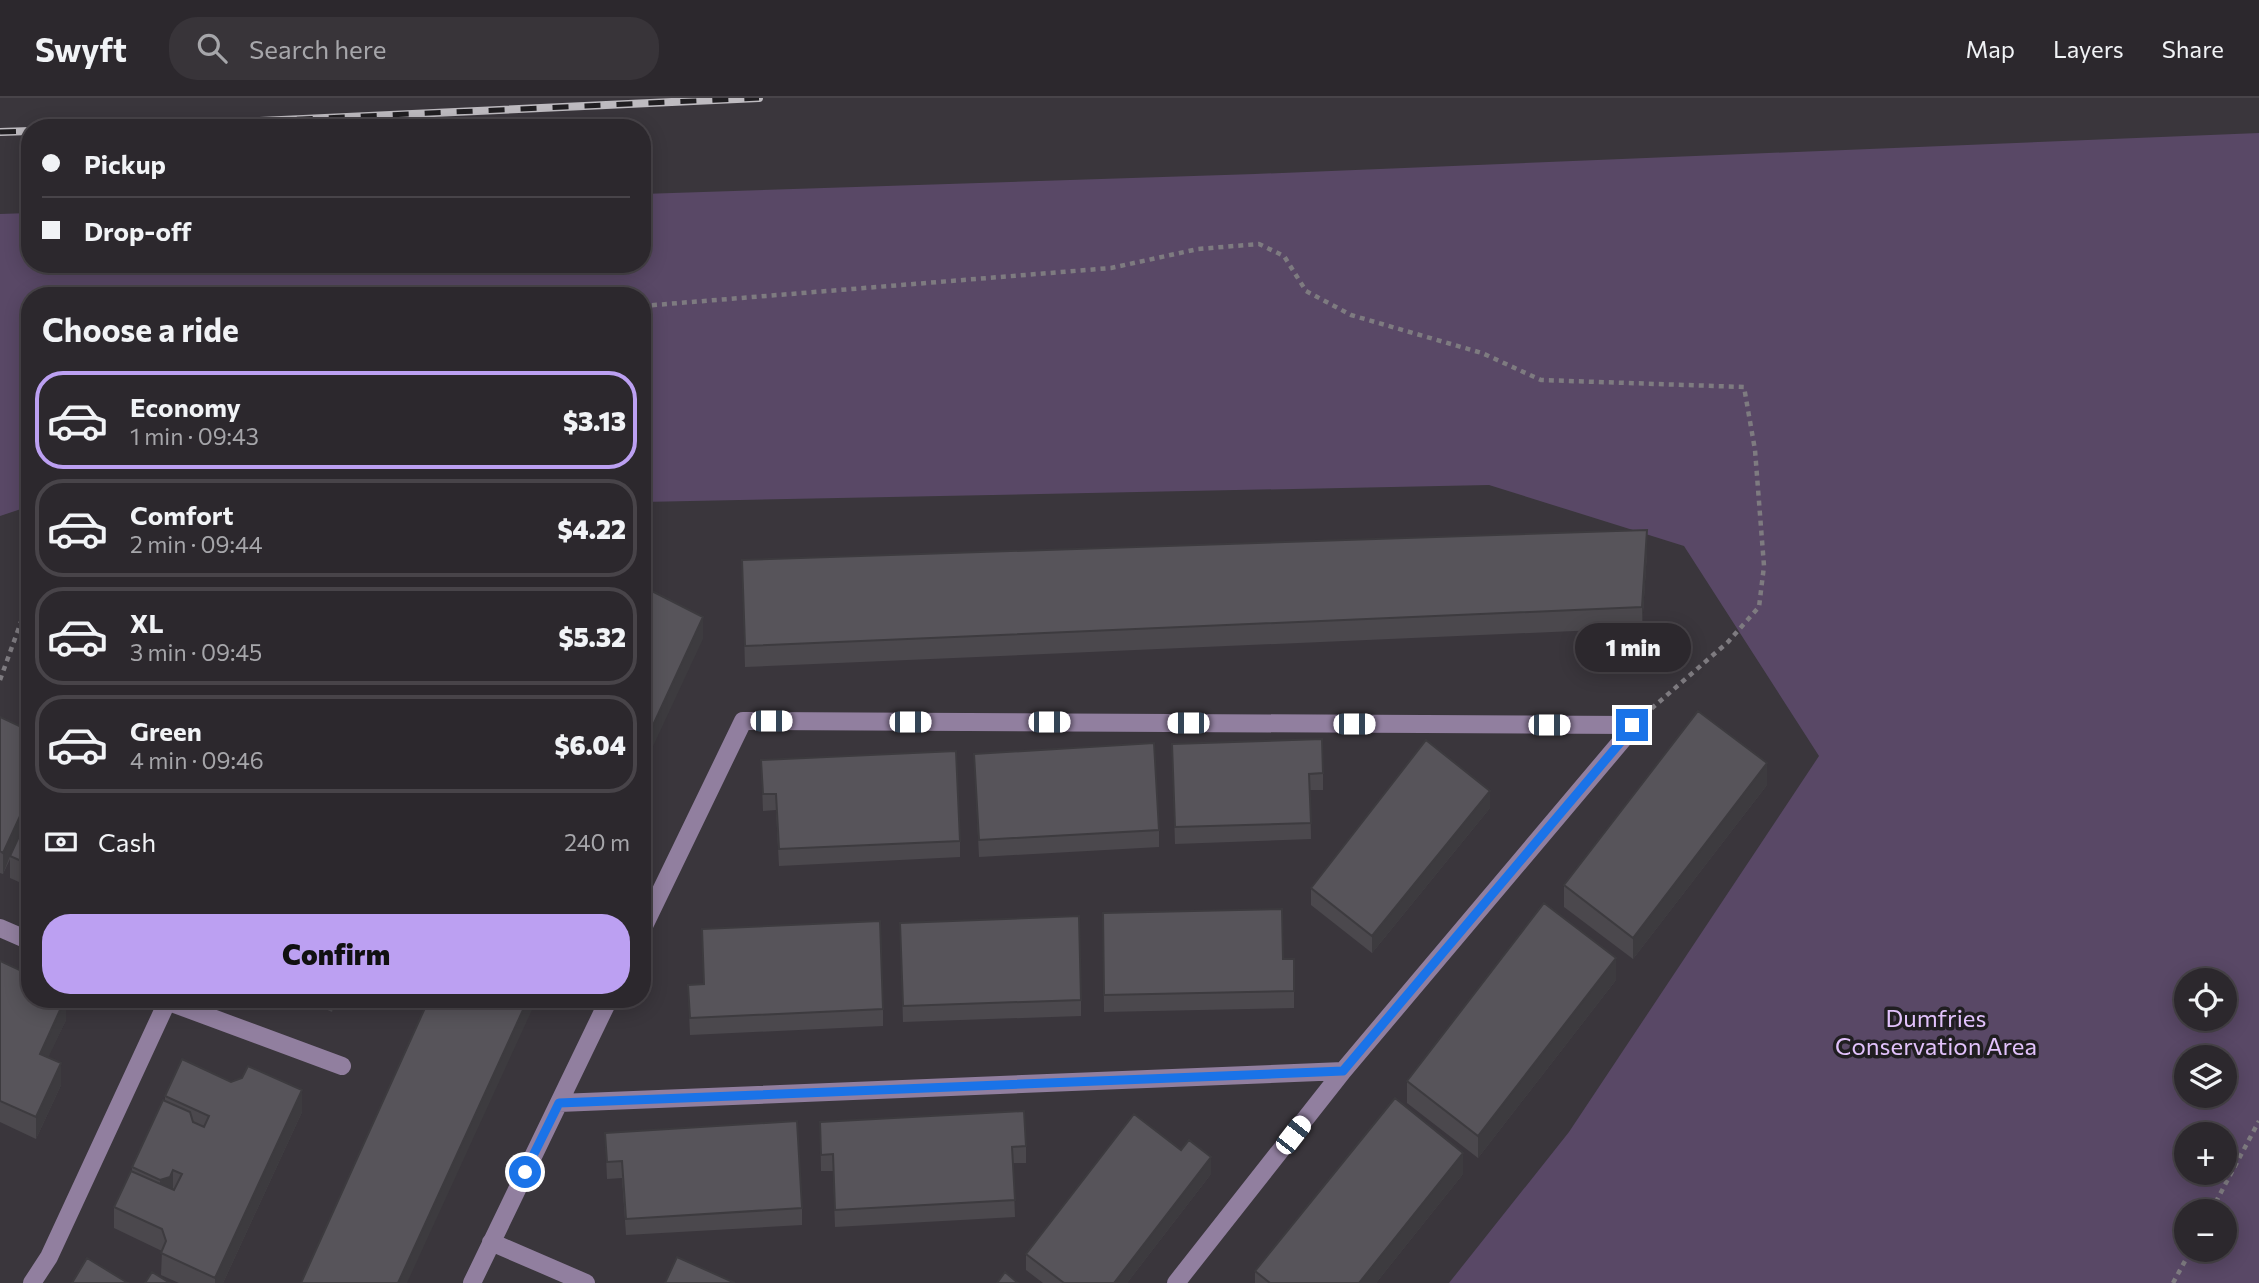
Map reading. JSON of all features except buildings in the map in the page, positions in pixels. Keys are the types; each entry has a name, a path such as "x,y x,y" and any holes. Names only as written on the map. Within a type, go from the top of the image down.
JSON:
{"lane":[{"path":"651,911 743,721 1632,725"},
{"path":"1176,1283 1343,1071 1615,749 1632,725"},
{"path":"0,928 21,937"},
{"path":"32,1283 49,1257 161,1008"},
{"path":"183,1008 342,1066"},
{"path":"472,1283 605,1008"},
{"path":"559,1103 1343,1071"},
{"path":"491,1242 586,1283"}],"path":[{"path":"651,305 1111,268 1198,249 1259,244 1284,256 1306,291 1351,315 1482,353 1541,380 1744,387 1755,450 1764,566 1759,607 1728,642 1632,725"},
{"path":"0,680 21,622"},
{"path":"2217,1199 2259,1121"},
{"path":"2173,1283 2184,1262"}],"green space":[{"name":"Dumfries Conservation Area","path":"2259,133 2259,1283 1449,1283 1569,1132 1819,756 1684,546 1489,485 651,502 651,287 21,287 21,509 0,516 0,214 21,213 21,273 651,273 651,194 1255,174"}],"railway":[{"path":"301,119 759,98"},
{"path":"0,132 21,131"}],"route":[{"path":"525,1172 559,1103 1343,1071 1624,738 1632,725"}]}
